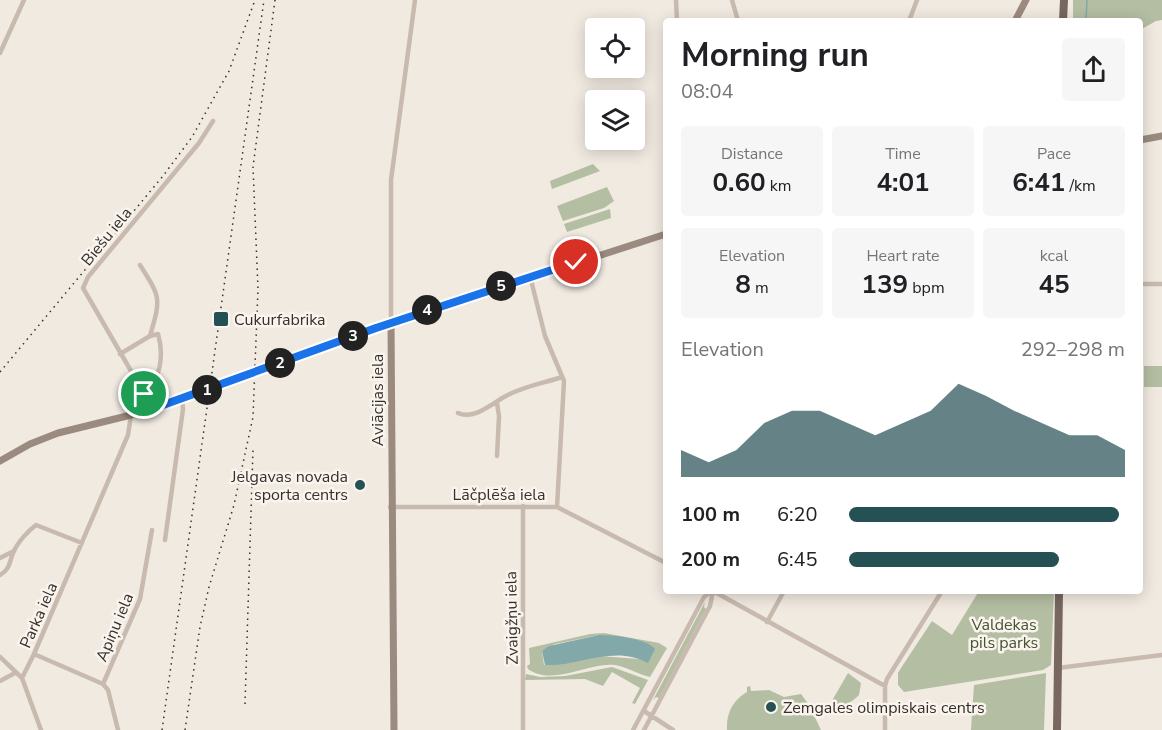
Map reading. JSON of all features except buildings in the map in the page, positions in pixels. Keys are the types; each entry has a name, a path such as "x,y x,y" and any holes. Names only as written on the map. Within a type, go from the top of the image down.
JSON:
{"main road":[{"path":"1017,18 1026,0"},
{"path":"1063,18 1064,0"},
{"path":"1143,139 1162,136"},
{"path":"0,461 30,444 58,433 131,415 391,323 530,276 663,235"},
{"name":"Aviācijas iela","path":"391,323 390,507 394,730"},
{"path":"1057,730 1059,594"}],"street":[{"path":"0,53 24,0"},
{"name":"Aviācijas iela","path":"391,323 391,180 415,0"},
{"path":"676,0 677,18"},
{"path":"732,0 737,18"},
{"path":"910,18 917,0"},
{"name":"Biešu iela","path":"148,409 144,394 84,292 84,283 199,143 213,121"},
{"path":"140,266 157,292 158,301 150,336"},
{"path":"530,276 545,336 562,377 564,394 557,507"},
{"path":"1143,284 1162,284"},
{"path":"120,354 150,336 158,334 162,346 160,364 154,382 144,394"},
{"path":"458,413 471,414 497,403 503,397 562,377"},
{"path":"165,540 183,410 182,398"},
{"path":"497,403 500,416 497,456"},
{"name":"Parka iela","path":"22,678 128,435 131,415"},
{"name":"Zvaigžņu iela","path":"523,506 523,730"},
{"name":"Lāčplēša iela","path":"390,507 557,507 663,561"},
{"path":"0,575 8,570 14,551 30,529 36,525 82,543"},
{"name":"Apiņu iela","path":"118,730 108,690 104,684 140,599 152,530"},
{"path":"0,558 14,551"},
{"path":"633,730 703,599 709,594"},
{"path":"644,730 710,606 712,594"},
{"path":"718,594 885,686"},
{"path":"767,622 782,594"},
{"path":"885,730 885,686 890,674 940,594"},
{"path":"34,654 104,684"},
{"path":"1058,669 1162,656"},
{"path":"0,657 22,678 41,730"},
{"path":"0,681 15,673"},
{"path":"644,711 673,730"}],"green space":[{"path":"1073,0 1162,0 1162,20 1143,28 1143,18 1073,18"},
{"path":"593,164 600,171 552,189 550,181"},
{"path":"607,187 614,201 604,208 563,221 557,206"},
{"path":"610,209 611,218 567,232 564,224"},
{"path":"1144,366 1162,366 1162,387 1144,387"},
{"name":"Valdekas pils parks","path":"977,594 1054,594 1051,665 1043,670 904,692 898,685 898,673 932,621 952,635"},
{"path":"705,602 706,609 659,698 656,697 653,700"},
{"path":"604,633 659,643 667,648 650,677 615,665 548,676 528,669 529,648","holes":["599,635 634,640 640,659 599,656 544,665 542,651 555,644"]},
{"path":"612,667 648,680 635,704 632,703 640,688 612,672 603,686 585,679 525,680 526,674 540,677 565,676"},
{"path":"848,673 861,683 859,695 845,705 829,706"},
{"name":"Valdekas pils parks","path":"1046,673 1044,730 971,730 974,685"},
{"name":"Zemgales olimpiskais centrs","path":"750,686 751,691 769,690 784,697 801,694 821,730 727,730 731,708"}],"water":[{"path":"599,635 637,640 655,649 648,663 635,658 609,656 558,665 545,665 542,651 549,646"}],"waterway":[{"path":"1086,18 1087,0"}],"railway":[{"path":"0,372 163,176 192,137 229,71 255,0"},
{"path":"162,730 264,0"},
{"path":"185,730 200,627 209,587 234,505 253,417 258,289 253,167 275,0"},
{"path":"245,704 253,449"}],"place":[{"name":"Cukurfabrika","path":"221,319"},
{"name":"Jelgavas novada sporta centrs","path":"360,485"},
{"name":"Zemgales olimpiskais centrs","path":"771,707"}],"route":[{"path":"144,394 148,409 163,405 451,302 576,262"}]}
